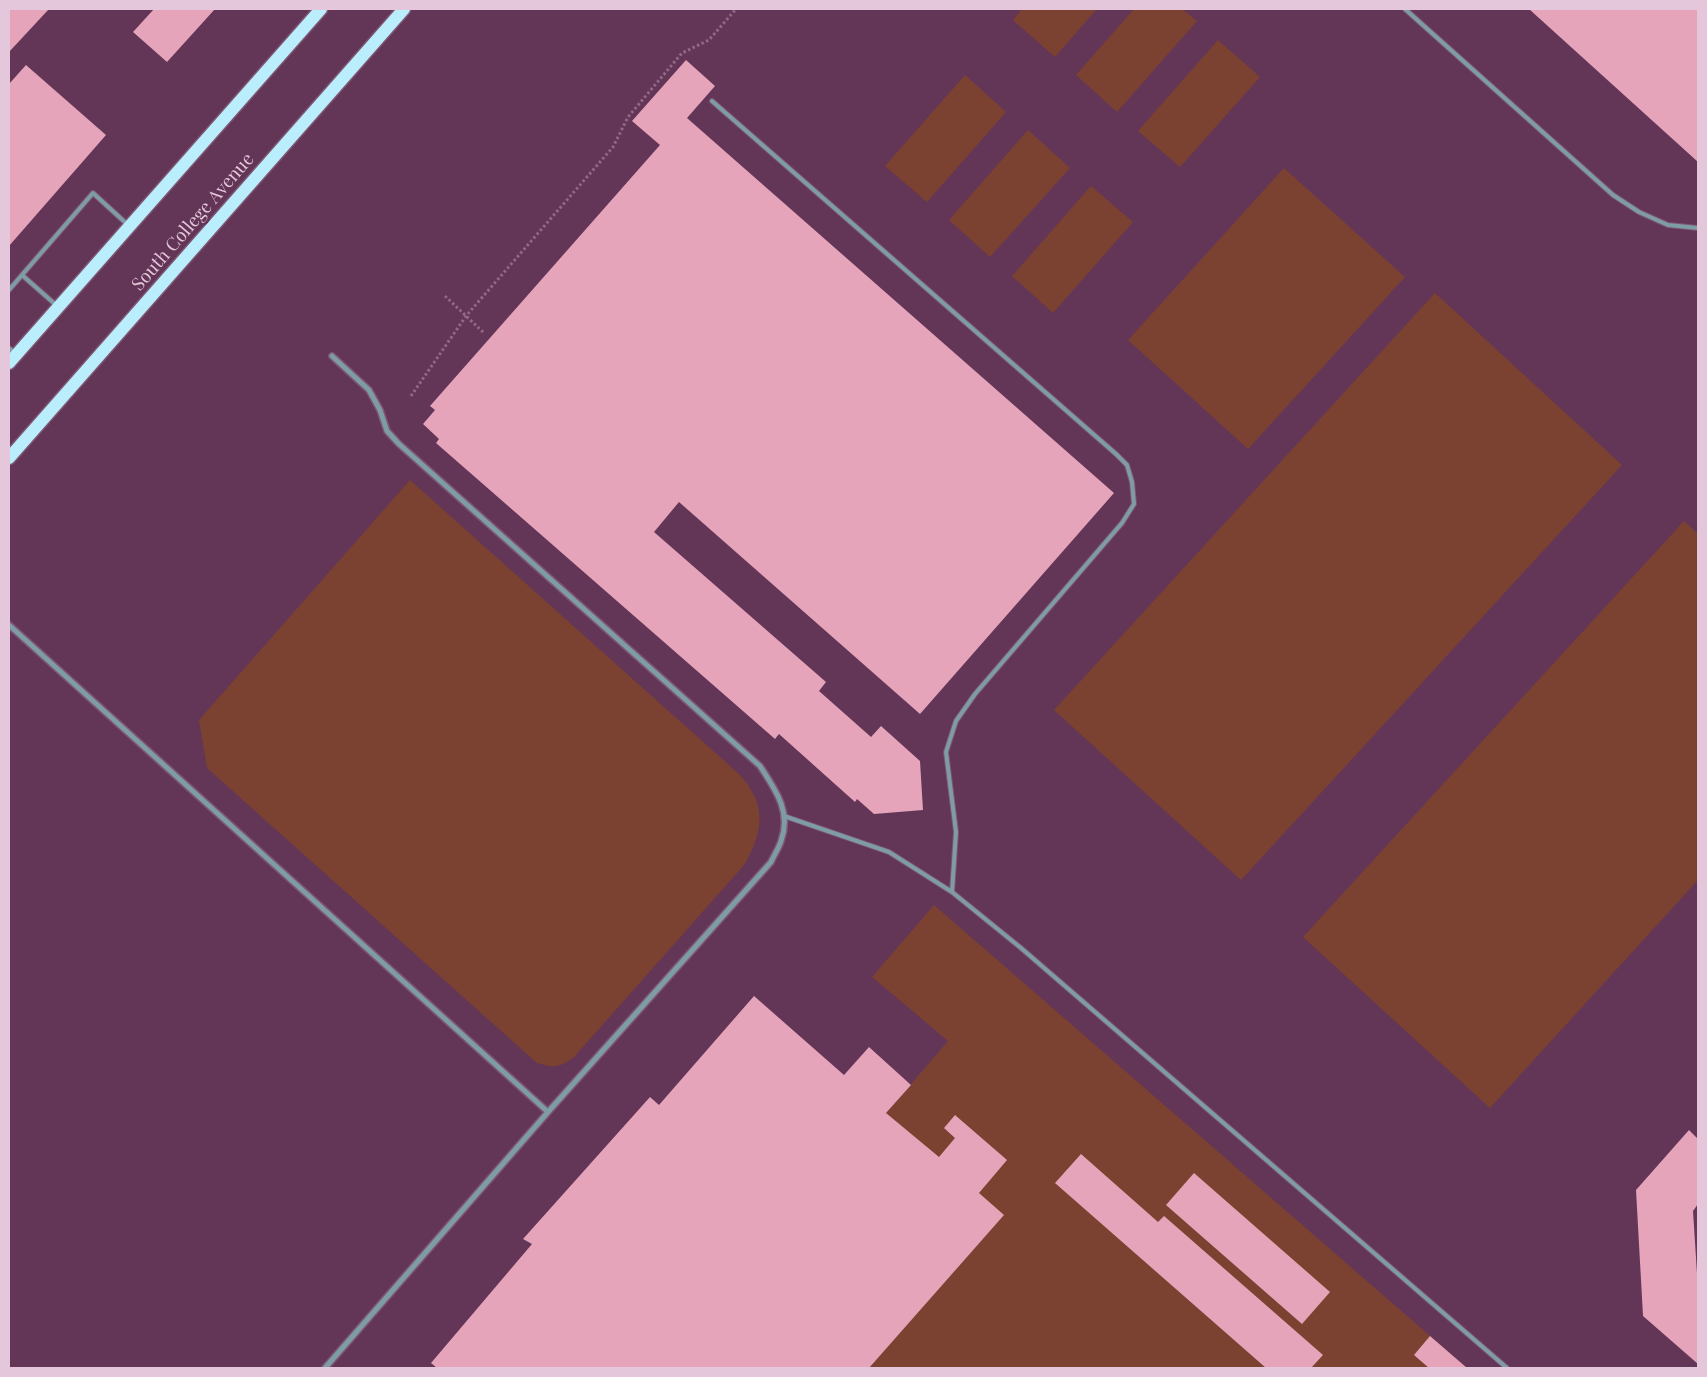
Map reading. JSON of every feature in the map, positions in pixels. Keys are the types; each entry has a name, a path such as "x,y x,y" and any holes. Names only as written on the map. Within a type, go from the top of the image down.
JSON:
{"main road":[{"path":"11,355 58,307 321,9"},
{"name":"South College Avenue","path":"9,458 404,9"}],"street":[{"path":"325,1368 548,1112 771,862 782,840 784,816 779,794 760,766 399,444 387,430 380,410 369,390 332,356"},
{"path":"9,625 548,1112"}],"lane":[{"path":"1405,9 1613,195 1639,212 1668,225 1698,228"},
{"path":"712,101 1127,465 1132,482 1134,504 1122,523 975,694 956,721 946,752 956,832 952,892"},
{"path":"9,290 93,193 130,226"},
{"path":"22,275 58,307"},
{"path":"784,816 889,852 952,892 1028,955 1507,1368"}],"path":[{"path":"411,396 466,316 613,147 628,117 682,53 709,40 736,9"},
{"path":"445,296 484,333"}],"shaded area":[{"path":"1022,9 1097,9 1055,57 1013,20"},
{"path":"1134,9 1182,9 1197,21 1117,112 1076,75"},
{"path":"1218,40 1260,77 1180,167 1138,131"},
{"path":"965,75 1006,112 927,202 885,166"},
{"path":"1028,130 1070,168 990,257 949,220"},
{"path":"1284,168 1405,277 1248,449 1128,340"},
{"path":"1091,186 1133,222 1053,313 1012,276"},
{"path":"1435,293 1622,465 1241,880 1054,710"},
{"path":"410,480 739,774 748,785 758,807 759,828 756,840 745,864 574,1057 560,1065 548,1066 537,1063 207,768 199,720"},
{"path":"1684,521 1698,534 1698,880 1490,1108 1303,937"},
{"path":"934,905 1467,1368 572,1368 590,1338 887,1112 948,1041 872,977"}],"building":[{"path":"9,9 49,9 9,52"},
{"path":"154,9 215,9 167,62 133,32"},
{"path":"1529,9 1698,9 1698,162"},
{"path":"686,60 715,86 687,118 1114,493 920,714 679,502 654,532 826,682 819,691 871,737 881,726 920,761 923,810 874,814 857,799 855,802 779,734 775,739 436,443 439,439 423,424 435,410 430,406 660,145 632,121"},
{"path":"26,65 106,135 9,246 9,84"},
{"path":"754,996 844,1075 869,1047 911,1085 886,1113 939,1157 955,1138 944,1128 955,1115 1007,1160 979,1193 1004,1215 869,1368 437,1368 431,1363 532,1244 523,1239 650,1097 659,1105"},
{"path":"1689,1130 1698,1139 1698,1204 1693,1211 1698,1289 1698,1364 1643,1316 1636,1190"},
{"path":"1081,1154 1158,1222 1164,1216 1323,1355 1311,1368 1266,1368 1055,1183"},
{"path":"1194,1173 1330,1292 1302,1324 1166,1205"},
{"path":"1430,1336 1467,1368 1429,1368 1414,1355"}]}
